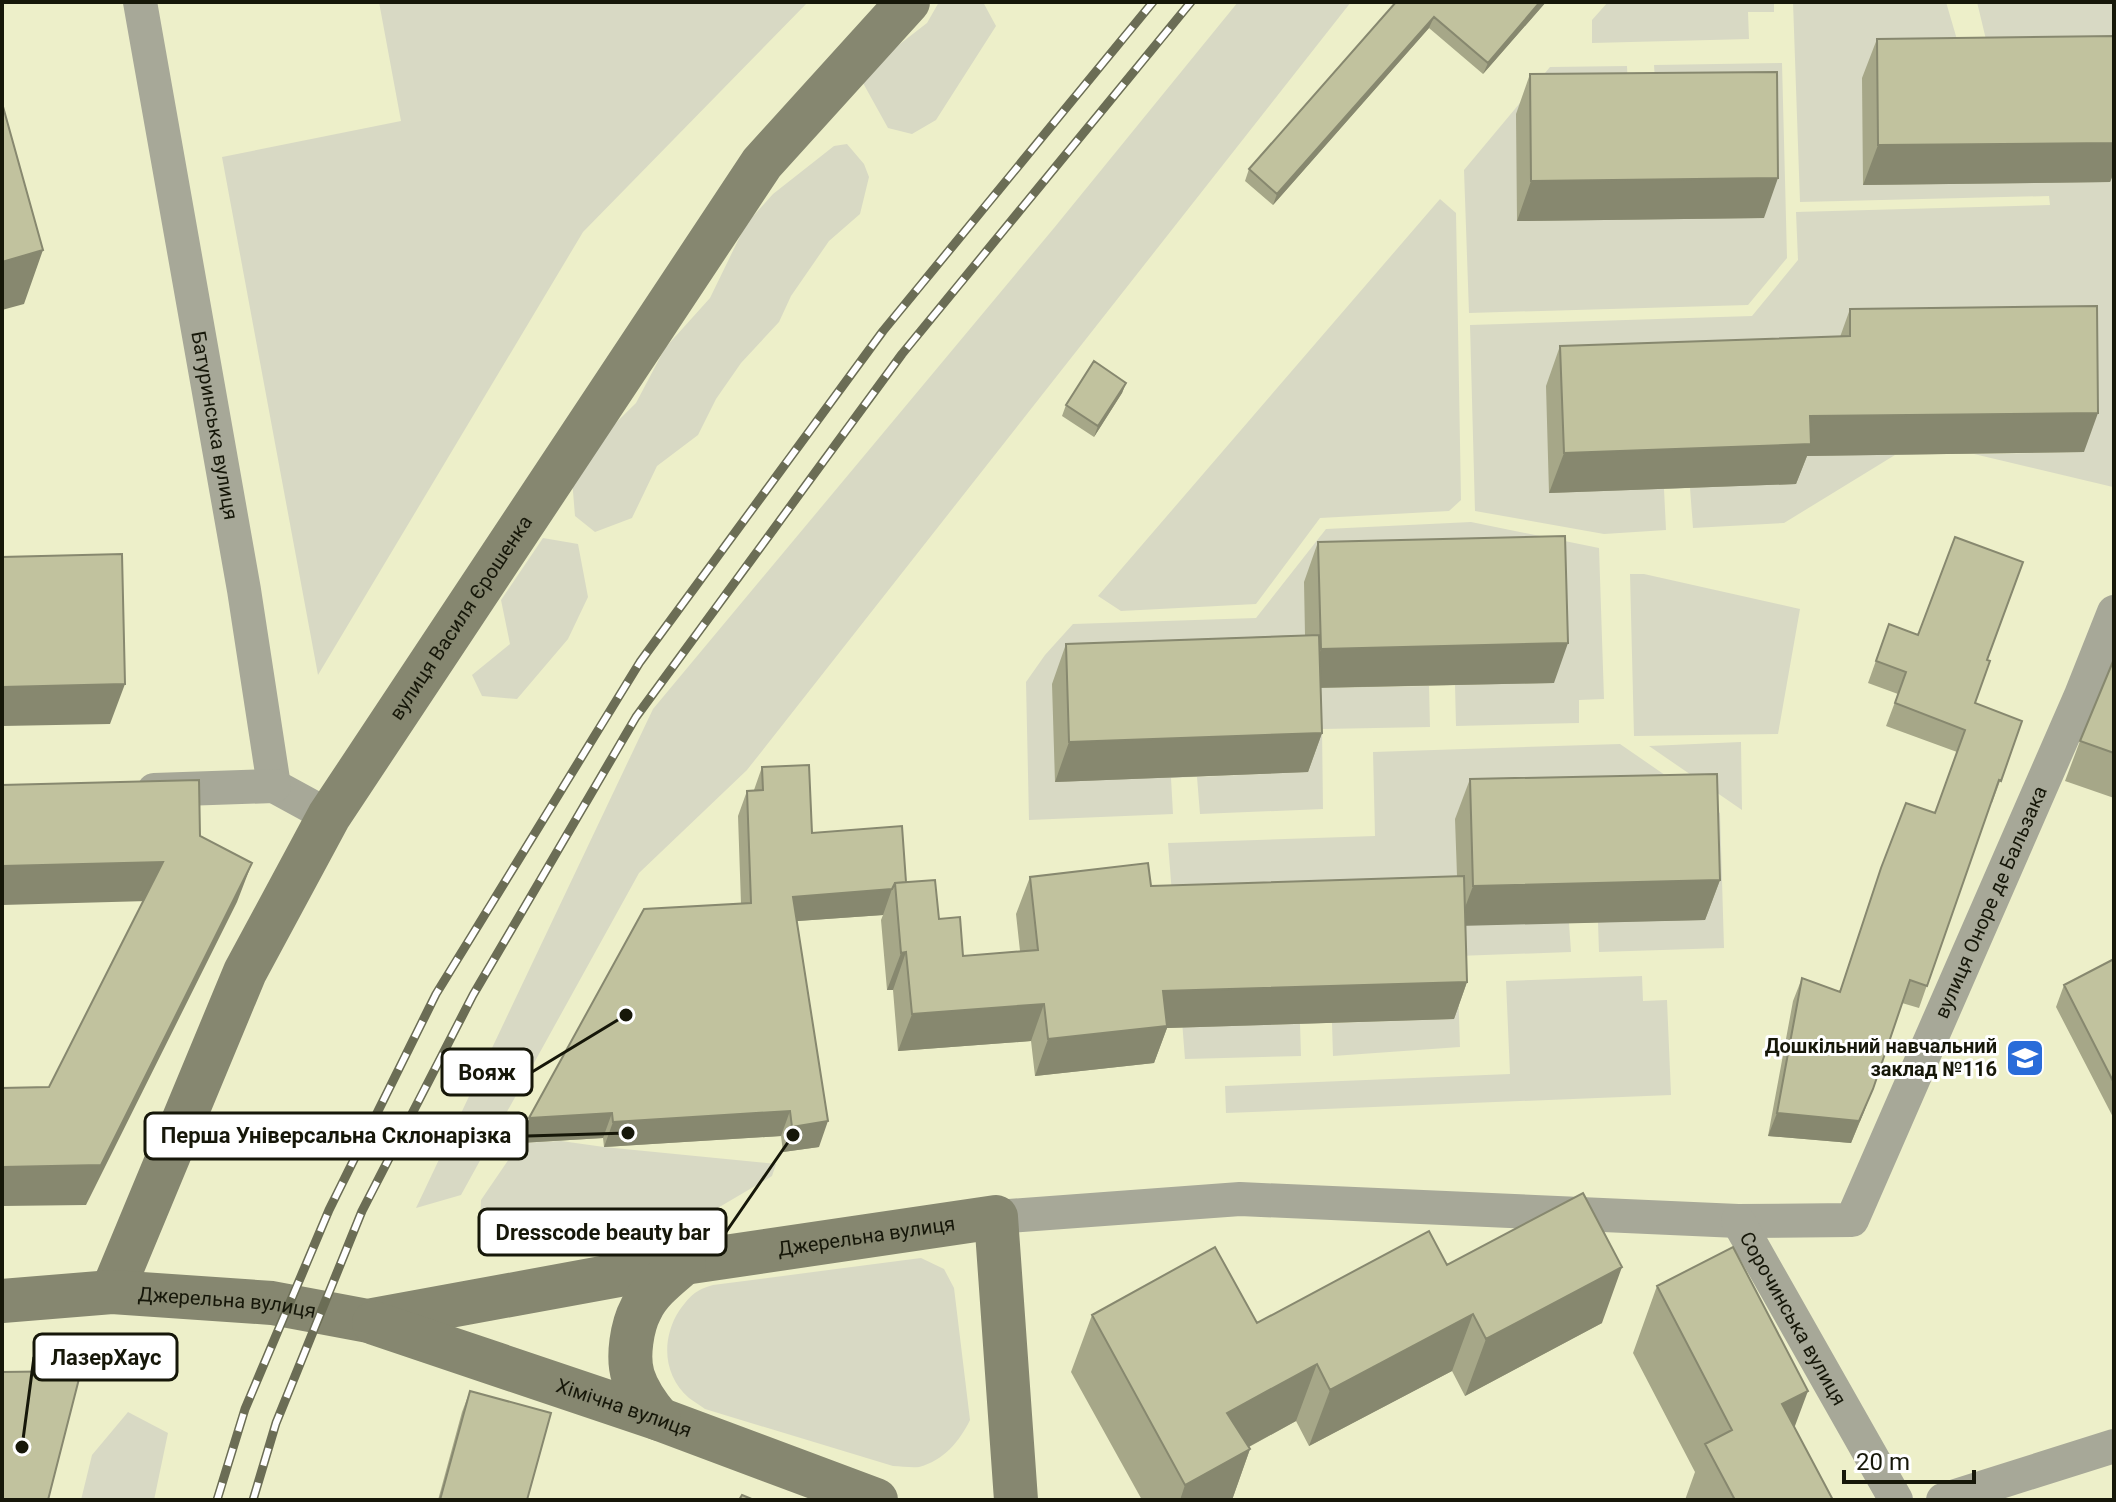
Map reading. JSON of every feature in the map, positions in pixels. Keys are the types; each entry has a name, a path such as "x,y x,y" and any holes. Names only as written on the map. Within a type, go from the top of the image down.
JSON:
{"street":[{"name":"Батуринська вулиця","path":"140,2 241,575 274,786"},
{"name":"вулиця Василя Єрошенка","path":"112,1292 245,972 329,816 762,163 908,2"},
{"name":"вулиця Оноре де Бальзака","path":"1738,1221 1852,1220 2081,695 2114,612"},
{"path":"124,791 274,786 329,816"},
{"name":"Джерельна вулиця","path":"2,1301 112,1292 272,1303 368,1321 684,1263 996,1217 1240,1199 1738,1221"},
{"path":"996,1217 1016,1500"},
{"name":"Сорочинська вулиця","path":"1738,1221 1896,1500"},
{"path":"659,1419 646,1403 632,1374 633,1330 641,1308 658,1285 684,1263"},
{"name":"Хімічна вулиця","path":"368,1321 659,1419 876,1500"},
{"path":"1943,1500 2114,1446"}],"green space":[{"path":"379,2 808,2 583,232 318,675 222,157 401,121"},
{"path":"939,2 983,2 996,26 936,120 912,134 888,128 863,83 887,54 927,23"},
{"path":"1238,2 1351,2 747,770 639,873 461,1195 416,1208 653,709"},
{"path":"1608,2 1774,2 1774,12 1748,12 1749,39 1592,43 1592,20"},
{"path":"1793,2 1946,2 1968,77 1995,77 1977,2 2114,2 2113,487 1974,454 2083,452 1837,455 1895,455 1784,523 1693,528 1690,488 1664,489 1666,530 1604,534 1475,511 1470,325 1752,316 1798,260 1796,212 2050,205 2049,196 1800,202"},
{"path":"1782,63 1787,258 1748,305 1469,313 1464,170 1550,67 1627,66 1629,113 1657,113 1654,65"},
{"path":"847,144 864,164 869,177 860,214 829,241 791,296 779,322 741,363 716,399 698,435 657,466 632,518 595,532 575,516 571,467 636,403 665,348 710,298 746,224 773,194 834,146"},
{"path":"1440,199 1456,213 1461,500 1449,511 1320,518 1256,604 1121,611 1098,596"},
{"path":"1471,522 1599,548 1604,699 1579,700 1579,723 1456,726 1455,685 1554,682 1307,688 1429,686 1430,727 1322,729 1323,809 1200,814 1197,777 1307,772 1171,778 1173,814 1029,820 1026,682 1073,624 1256,618 1326,529"},
{"path":"543,538 578,544 588,597 568,639 517,699 482,696 472,675 510,644 501,600"},
{"path":"1630,574 1644,574 1800,609 1778,734 1634,736"},
{"path":"1741,742 1742,810 1649,746"},
{"path":"1620,744 1720,813 1724,948 1599,952 1598,922 1456,819 1458,925 1569,923 1571,952 1457,956 1460,1047 1333,1056 1332,1023 1453,1019 1202,1026 1300,1024 1301,1056 1185,1059 1168,843 1375,836 1373,752"},
{"path":"1642,976 1643,1001 1667,1000 1671,1095 1226,1113 1225,1086 1510,1074 1506,981"},
{"path":"561,1141 776,1164 772,1176 716,1209 689,1214 626,1246 581,1228 547,1249 495,1245 480,1226 481,1200 520,1143"},
{"path":"921,1258 944,1269 954,1288 970,1420 950,1449 928,1464 893,1466 705,1409 689,1398 674,1379 668,1357 669,1333 679,1311 697,1291 713,1285"},
{"path":"128,1412 168,1433 154,1500 81,1500 92,1455"}],"building":[{"path":"1396,2 1540,2 1488,63 1434,17 1277,194 1249,169"},
{"path":"2114,36 2114,143 1878,145 1877,39"},
{"path":"1777,72 1778,178 1531,181 1530,74"},
{"path":"2,103 43,250 2,262"},
{"path":"2097,306 2098,413 1810,416 1811,444 1564,453 1560,346 1850,336 1850,309"},
{"path":"1094,361 1126,383 1098,426 1066,405"},
{"path":"1565,536 1568,643 1321,649 1318,542"},
{"path":"1955,537 2023,562 1987,660 1990,661 1975,703 2022,721 1927,986 1910,980 1859,1121 1777,1113 1802,978 1840,992 1906,803 1935,813 1965,730 1895,703 1906,672 1876,661 1889,624 1918,635"},
{"path":"122,554 125,684 2,687 2,557"},
{"path":"1319,635 1322,733 1069,742 1066,644"},
{"path":"2114,659 2114,753 2080,741"},
{"path":"809,765 812,833 902,826 906,882 895,883 892,889 793,897 828,1121 792,1127 790,1111 613,1122 612,1113 529,1118 644,909 751,903 747,791 763,790 762,767"},
{"path":"1717,774 1720,880 1473,886 1470,779"},
{"path":"199,780 200,836 252,863 101,1165 2,1167 2,1088 49,1087 163,862 2,866 2,785"},
{"path":"1148,863 1151,886 1464,876 1467,982 1163,991 1167,1026 1048,1039 1044,1004 912,1014 906,952 901,953 895,883 935,880 939,919 960,917 963,956 1038,950 1030,877"},
{"path":"2114,959 2114,1083 2064,985"},
{"path":"1583,1193 1622,1267 1486,1339 1473,1314 1330,1390 1317,1364 1227,1413 1250,1449 1185,1485 1092,1315 1215,1247 1257,1323 1429,1231 1447,1265"},
{"path":"1733,1247 1808,1391 1782,1404 1833,1500 1735,1500 1705,1444 1732,1430 1657,1286"},
{"path":"81,1371 48,1500 2,1500 2,1372"},
{"path":"470,1391 551,1413 527,1500 440,1500"}],"railway":[{"path":"217,1500 245,1409 329,1210 436,994 640,662 883,331 1153,2"},
{"path":"253,1500 276,1423 362,1211 473,995 636,717 902,354 1191,2"}],"place":[{"name":"Вояж","path":"626,1015"},
{"name":"Дошкільний навчальний заклад №116","path":"2025,1058"},
{"name":"Перша Універсальна Склонарізка","path":"628,1133"},
{"name":"Dresscode beauty bar","path":"793,1135"},
{"name":"ЛазерХаус","path":"22,1447"}]}
